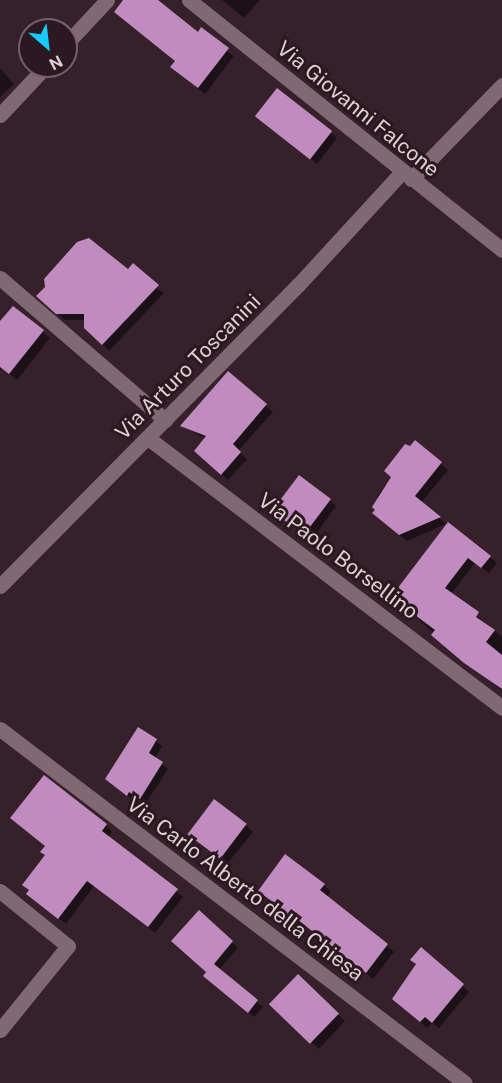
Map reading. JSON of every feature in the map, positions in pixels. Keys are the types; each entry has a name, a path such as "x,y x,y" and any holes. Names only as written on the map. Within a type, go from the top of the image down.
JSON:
{"street":[{"path":"78,31 107,0"},
{"name":"Via Giovanni Falcone","path":"189,0 406,176 502,250"},
{"path":"0,115 35,78"},
{"name":"Via Arturo Toscanini","path":"0,586 406,176 502,85"},
{"path":"0,278 165,420"},
{"name":"Via Paolo Borsellino","path":"148,438 502,708"},
{"name":"Via Carlo Alberto della Chiesa","path":"0,729 465,1083"},
{"path":"0,891 68,946 0,1030"}],"building":[{"path":"123,0 158,0 198,32 201,27 229,48 198,88 170,67 175,61 114,12"},
{"path":"277,88 332,131 310,159 255,116"},
{"path":"89,238 128,269 133,263 159,285 102,345 84,328 84,314 56,314 36,296 45,287 44,279 77,242"},
{"path":"13,306 44,330 9,374 0,367 0,321"},
{"path":"228,371 267,404 233,444 241,452 221,475 194,451 206,436 180,426"},
{"path":"415,440 442,462 415,496 441,517 399,535 372,513 375,510 372,507 391,477 384,471 405,444 410,446"},
{"path":"299,475 331,499 304,535 272,511"},
{"path":"448,522 491,556 481,568 468,558 445,588 479,612 476,617 495,630 486,642 502,655 502,689 464,663 431,635 435,630 391,597"},
{"path":"138,727 157,739 149,753 163,762 140,799 129,792 127,796 105,779"},
{"path":"44,775 107,824 102,831 178,889 148,927 87,881 58,919 26,894 29,890 22,885 45,855 40,852 45,846 10,818"},
{"path":"214,799 247,824 220,859 188,834"},
{"path":"285,854 325,884 320,890 388,944 366,973 298,920 294,925 282,916 285,911 258,891"},
{"path":"199,910 233,941 214,964 258,1000 248,1013 203,976 210,967 206,972 171,941"},
{"path":"421,947 464,984 432,1023 425,1017 420,1022 392,999 416,964 410,960"},
{"path":"298,974 339,1014 310,1044 269,1004"}]}
